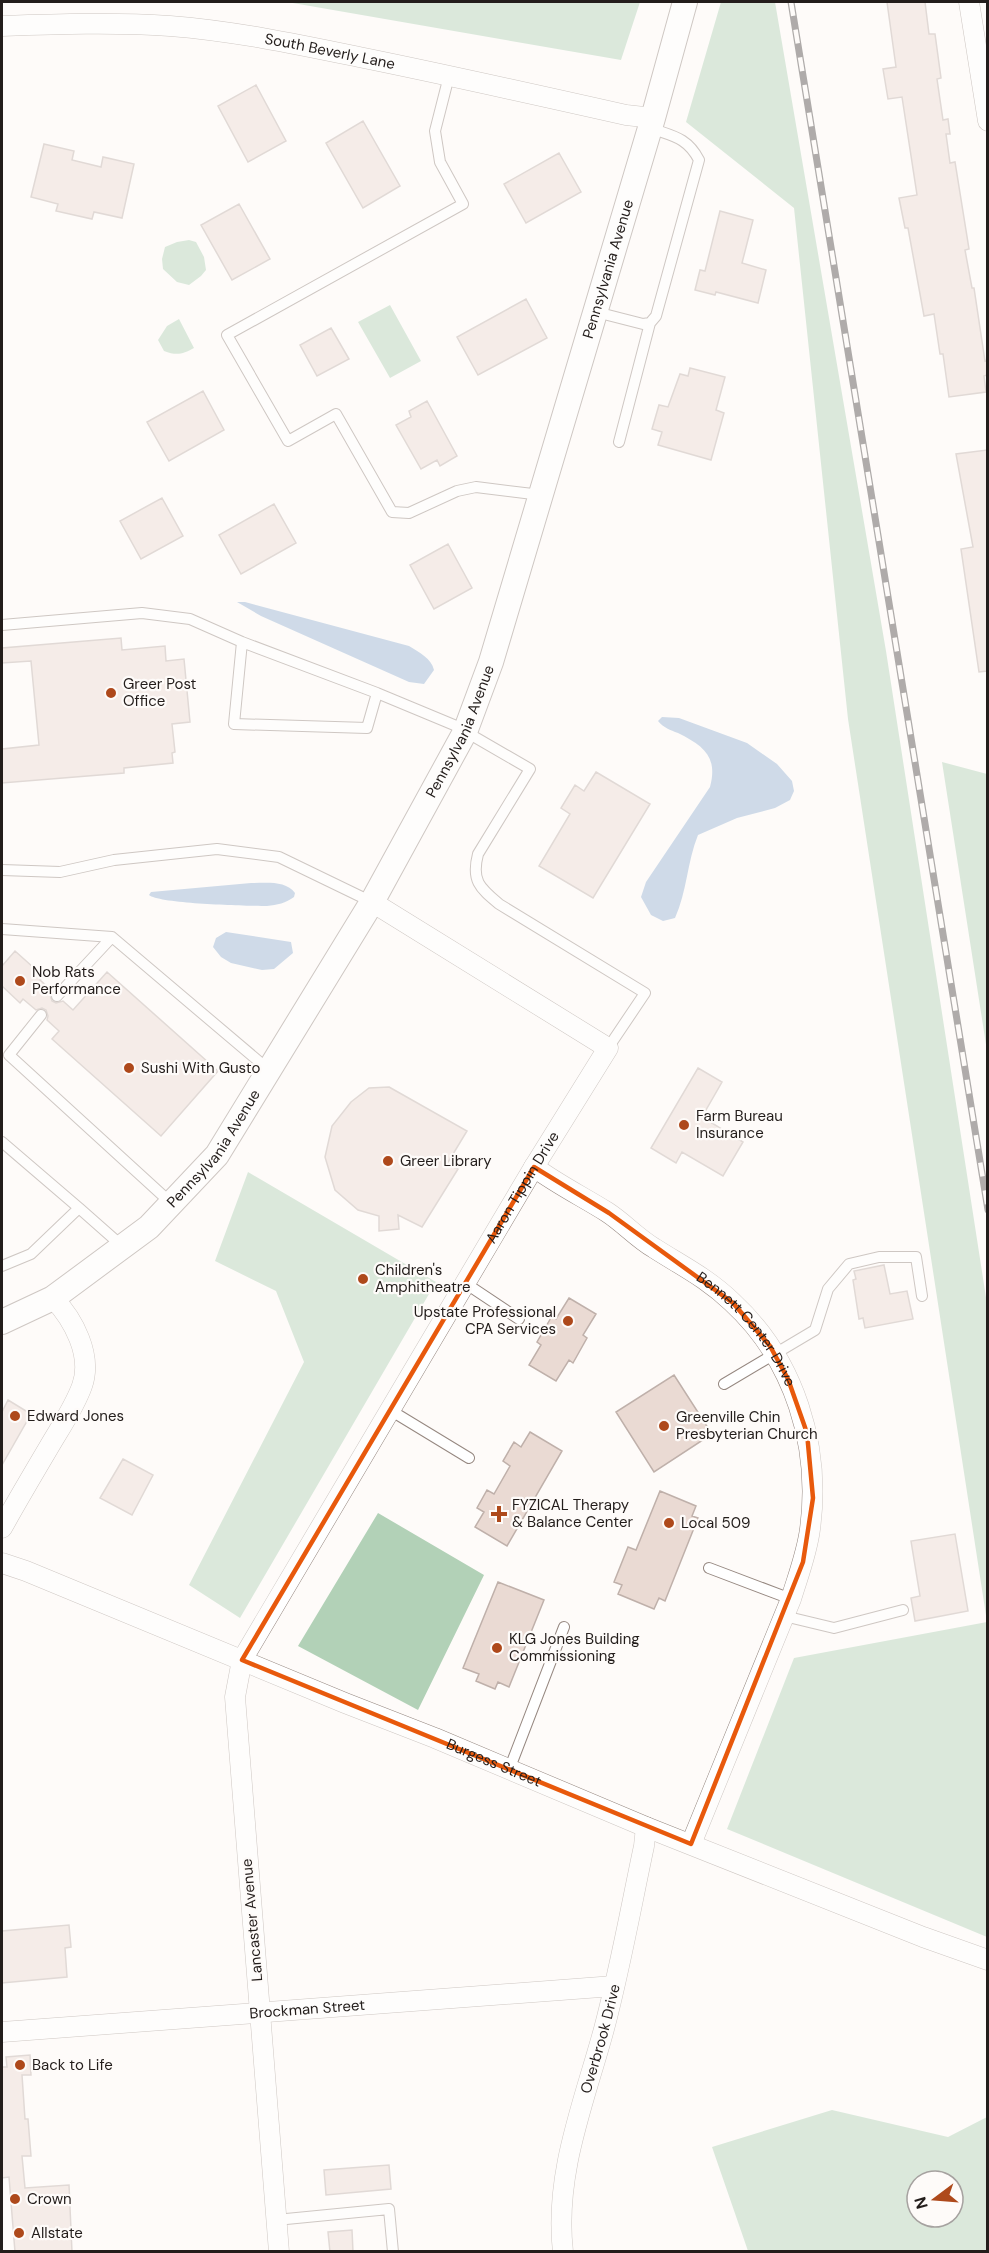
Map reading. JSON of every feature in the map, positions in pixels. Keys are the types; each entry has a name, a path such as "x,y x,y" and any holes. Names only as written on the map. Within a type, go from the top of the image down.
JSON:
{"street":[{"name":"Pennsylvania Avenue","path":"2,1322 53,1298 150,1227 217,1155 372,902 465,732 491,662 685,2"},
{"path":"969,2 987,121"},
{"name":"South Beverly Lane","path":"3,29 109,22 192,29 296,44 626,115 651,123"},
{"path":"372,902 608,1048"},
{"name":"Aaron Tippin Drive","path":"242,1660 534,1167 608,1048"},
{"name":"Bennett Center Drive","path":"534,1167 609,1213 655,1249 705,1279 734,1303 758,1330 773,1353 796,1397 807,1434 812,1464 813,1498 810,1531 803,1562 787,1608 691,1844"},
{"path":"2,1528 83,1384 85,1370 82,1348 65,1311 53,1298"},
{"name":"Burgess Street","path":"2,1563 435,1738 646,1827 923,1937 987,1960"},
{"name":"Lancaster Avenue","path":"242,1660 234,1697 279,2252"},
{"name":"Overbrook Drive","path":"563,2252 561,2218 570,2147 614,1986 646,1827"},
{"name":"Brockman Street","path":"2,2032 614,1986"}],"lane":[{"path":"449,76 435,131 441,162 463,204 227,334 288,441 336,414 392,512 409,513 457,491 476,488 541,495"},
{"path":"619,442 650,323 656,316 699,160 685,141 651,123"},
{"path":"595,312 643,324 650,323"},
{"path":"2,625 141,613 190,619 242,642 454,725 531,769 478,854 474,869 481,889 500,904 645,993 608,1048"},
{"path":"242,642 234,724 367,728 377,693"},
{"path":"2,870 60,872 114,860 217,849 279,857 372,902"},
{"path":"2,929 112,937 269,1070"},
{"path":"57,996 112,937"},
{"path":"41,1015 5,1051 172,1203"},
{"path":"2,1142 123,1246"},
{"path":"2,1266 31,1254 79,1208"},
{"path":"724,1384 815,1330 828,1288 849,1264 879,1257 916,1257 922,1296"},
{"path":"465,1283 519,1319"},
{"path":"390,1410 470,1458"},
{"path":"710,1568 787,1608 834,1628 903,1610"},
{"path":"509,1770 564,1627"},
{"path":"276,2220 389,2209 393,2252"}],"highlighted area":[{"path":"534,1167 609,1213 733,1303 770,1346 788,1379 807,1433 813,1498 803,1562 691,1844 242,1660"}],"green space":[{"path":"287,2 640,2 621,60"},
{"path":"721,2 775,2 886,651 987,1304 987,1622 848,719 794,208 686,122"},
{"path":"189,240 196,242 204,257 206,270 189,285 177,282 163,269 162,259 165,247"},
{"path":"390,305 421,361 390,378 358,322"},
{"path":"179,319 194,348 180,354 164,351 158,340 167,326"},
{"path":"942,762 987,774 987,1051"},
{"path":"248,1172 436,1282 240,1618 189,1585 304,1362 276,1291 215,1261"},
{"path":"378,1513 484,1575 418,1710 298,1646"},
{"path":"987,1622 987,1937 727,1829 794,1658"},
{"path":"832,2110 948,2137 987,2117 987,2251 748,2251 712,2147"}],"water":[{"path":"237,602 245,602 409,646 428,659 434,670 424,684 409,682 261,616"},
{"path":"662,717 679,718 747,743 777,764 792,781 794,791 790,800 775,808 737,818 698,835 675,918 663,921 651,915 641,897 646,882 710,787 712,768 702,748 663,725 658,721"},
{"path":"251,883 281,884 295,893 294,897 278,904 257,906 170,901 149,895 151,892"},
{"path":"226,932 291,942 293,953 274,969 262,970 231,963 221,957 213,947 216,938"}],"building":[{"path":"887,2 925,2 929,34 935,34 941,78 937,79 943,120 948,119 950,134 946,134 950,163 955,162 969,249 965,250 972,288 974,288 985,361 987,360 987,375 984,376 986,392 949,397 934,314 924,316 908,228 905,228 899,198 917,195 902,97 888,99 883,69 896,67"},
{"path":"256,85 286,141 248,162 218,106"},
{"path":"363,121 400,186 363,208 326,143"},
{"path":"44,144 74,151 72,160 101,167 103,157 134,164 122,218 94,212 92,219 56,211 58,204 31,197"},
{"path":"559,153 581,192 526,223 504,184"},
{"path":"239,204 270,259 232,280 201,225"},
{"path":"720,211 753,220 742,263 766,270 758,303 716,292 715,295 695,290 700,270 705,271"},
{"path":"526,299 547,338 478,375 457,337"},
{"path":"331,328 349,359 317,376 300,345"},
{"path":"690,368 725,377 716,410 724,413 711,460 658,445 662,432 652,429 659,405 668,407 680,374 688,376"},
{"path":"203,391 224,430 169,461 147,422"},
{"path":"427,401 457,456 440,466 437,460 421,469 396,425 411,417 409,411"},
{"path":"987,450 987,671 979,672 961,549 973,547 956,454"},
{"path":"162,498 183,536 141,559 120,521"},
{"path":"274,504 296,543 241,574 219,535"},
{"path":"448,544 472,588 434,609 410,565"},
{"name":"Greer Post Office","path":"121,638 122,650 165,646 166,661 184,659 190,722 172,724 175,752 172,753 173,763 124,768 124,773 2,783 2,749 39,745 31,661 2,663 2,648"},
{"path":"596,772 650,804 593,898 539,866 570,814 561,808 575,785 584,791"},
{"path":"15,951 43,976 40,980 52,991 50,995 52,1001 56,1003 63,1001 73,1010 107,972 218,1071 161,1136 52,1039 59,1031 47,1020 46,1010 42,1008 36,1010 23,999 20,1003 2,986 2,966"},
{"path":"698,1068 722,1082 702,1117 743,1142 723,1176 682,1152 676,1163 651,1148"},
{"name":"Greer Library","path":"389,1087 467,1131 447,1164 458,1169 422,1227 398,1215 399,1229 379,1231 379,1216 358,1210 335,1190 325,1157 332,1126 351,1102 369,1088"},
{"path":"884,1265 890,1294 907,1291 913,1319 865,1328 863,1318 859,1319 853,1280 856,1279 854,1271"},
{"path":"569,1298 596,1314 583,1335 587,1338 573,1363 569,1360 556,1381 529,1365 541,1345 537,1342 552,1316 556,1319"},
{"path":"674,1375 712,1434 654,1472 616,1412"},
{"path":"8,1400 31,1414 2,1465 2,1412"},
{"path":"530,1432 562,1451 507,1546 475,1527 484,1512 477,1508 487,1490 494,1494 510,1466 503,1461 514,1442 521,1447"},
{"path":"123,1459 153,1475 132,1515 100,1498"},
{"path":"660,1491 696,1506 692,1516 698,1518 665,1601 659,1598 654,1609 618,1594 622,1585 614,1582 628,1547 636,1550"},
{"path":"955,1534 968,1611 915,1621 911,1598 920,1596 911,1541"},
{"path":"498,1582 544,1600 509,1687 498,1682 495,1689 476,1681 479,1674 463,1668"},
{"path":"69,1925 71,1947 65,1948 67,1977 2,1983 2,1931"},
{"path":"30,2055 31,2075 22,2075 25,2119 28,2119 31,2156 22,2156 25,2188 69,2185 72,2252 15,2252 9,2177 2,2178 2,2067 7,2067 6,2057"},
{"path":"389,2165 391,2189 326,2195 324,2170"},
{"path":"352,2230 353,2252 330,2252 328,2232"}],"railway":[{"path":"791,2 988,1210"}],"place":[{"name":"Greer Post Office","path":"111,693"},
{"name":"Nob Rats Performance","path":"20,981"},
{"name":"Sushi With Gusto","path":"129,1068"},
{"name":"Farm Bureau Insurance","path":"684,1125"},
{"name":"Greer Library","path":"388,1161"},
{"name":"Children's Amphitheatre","path":"363,1279"},
{"name":"Upstate Professional CPA Services","path":"568,1321"},
{"name":"Edward Jones","path":"15,1416"},
{"name":"Greenville Chin Presbyterian Church","path":"664,1426"},
{"name":"FYZICAL Therapy & Balance Center","path":"499,1514"},
{"name":"Local 509","path":"669,1523"},
{"name":"KLG Jones Building Commissioning","path":"497,1648"},
{"name":"Back to Life","path":"20,2065"},
{"name":"Crown","path":"15,2199"},
{"name":"Allstate","path":"19,2233"}]}
